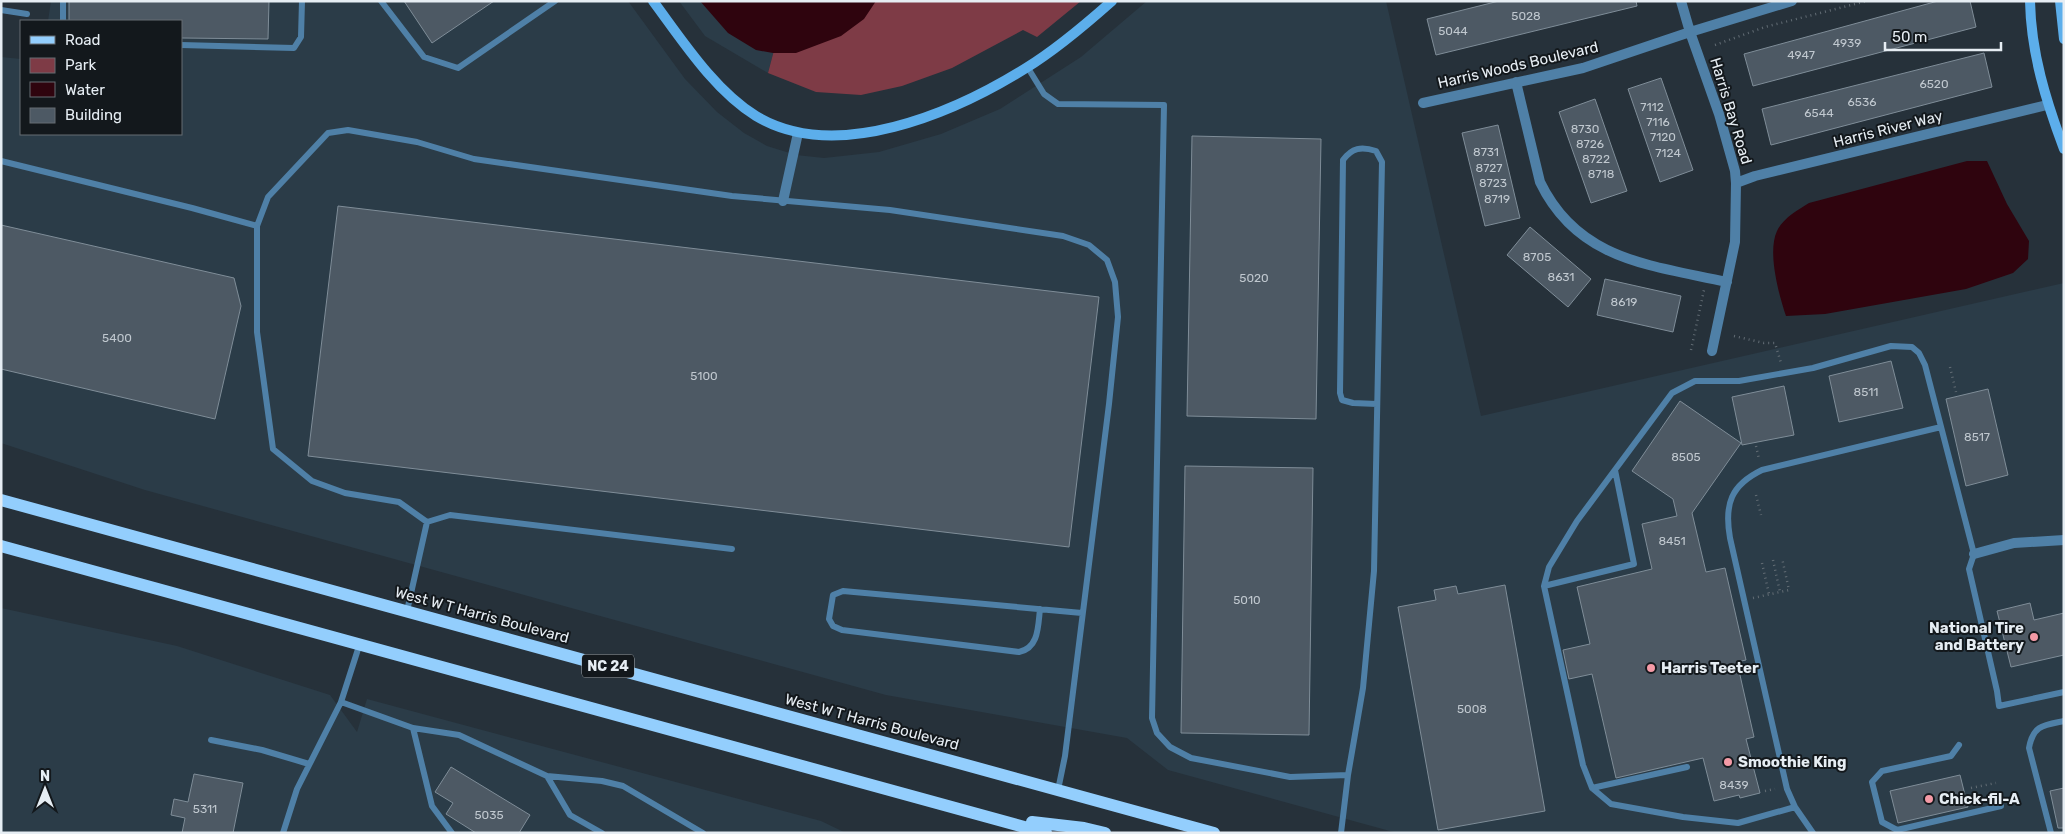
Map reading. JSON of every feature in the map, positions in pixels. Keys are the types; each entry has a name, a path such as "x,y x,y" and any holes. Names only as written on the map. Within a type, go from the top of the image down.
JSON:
{"main road":[{"path":"653,1 695,57 741,105 774,125 798,133 837,136 900,124 965,101 994,87 1028,68 1068,39 1112,1"},
{"path":"2030,1 2035,53 2047,105 2064,149"},
{"path":"2060,1 2064,39"},
{"name":"West W T Harris Boulevard","path":"1,500 1214,833"},
{"path":"1,546 360,643 1046,833"},
{"path":"994,819 1084,828 1105,833"}],"street":[{"name":"Harris Bay Road","path":"1681,1 1719,114 1735,172 1736,183 1735,242 1712,351"},
{"name":"Harris Woods Boulevard","path":"1423,103 1583,68 1690,32 1792,1"},
{"path":"1516,82 1540,182 1551,203 1570,226 1595,244 1614,254 1631,260 1727,282"},
{"name":"Harris River Way","path":"1736,183 1755,176 2047,105"},
{"path":"783,201 798,133"},
{"path":"1974,554 2014,543 2064,540"}],"lane":[{"path":"62,20 64,1"},
{"path":"182,45 294,48 301,37 302,1"},
{"path":"380,1 424,57 458,68 555,1"},
{"path":"1,10 27,14"},
{"path":"1028,68 1044,94 1058,104 1164,105 1152,718 1157,733 1170,747 1190,758 1290,777 1348,775"},
{"path":"427,522 399,502 345,493 312,481 273,449 257,332 257,226 268,197 328,133 348,130 417,142 474,159 732,196 890,210 1063,236 1089,245 1107,260 1115,282 1118,317 1065,756 1058,790"},
{"path":"1341,833 1348,775 1363,688 1374,571 1382,162 1376,151 1357,148 1349,152 1343,160 1340,393 1342,400 1377,404"},
{"path":"1,161 257,226"},
{"path":"1795,807 1738,824 1611,804 1592,788 1583,764 1544,586 1549,567 1577,521 1672,393 1696,381 1739,381 1813,368 1892,346 1912,347 1919,354 1924,365 1974,554 1969,569 1999,706 2064,692"},
{"path":"1813,833 1795,807 1787,789 1728,523 1729,502 1745,478 1762,470 1941,427"},
{"path":"1544,586 1634,564 1615,470"},
{"path":"427,522 450,515 732,549"},
{"path":"407,611 427,522"},
{"path":"1040,609 1033,644 1028,650 1019,652 842,630 834,626 830,619 833,595 843,591 1040,609 1082,613"},
{"path":"284,833 297,789 341,702 360,643"},
{"path":"341,702 413,728 459,736 547,776 602,781 623,786 703,833"},
{"path":"2051,833 2029,748 2031,736 2042,726 2064,721"},
{"path":"413,728 432,806 452,833"},
{"path":"211,740 262,750 309,764"},
{"path":"1959,745 1951,756 1882,772 1872,782 1882,822 1897,830 2001,806"},
{"path":"1592,788 1687,767"},
{"path":"547,776 570,815 602,833"}],"path":[{"path":"1715,45 1765,27 1867,1"},
{"path":"1691,350 1704,290"},
{"path":"1734,336 1764,343 1775,343 1779,354"},
{"path":"1950,367 1956,392"},
{"path":"1756,495 1761,515"},
{"path":"1744,601 1789,590 1782,558"},
{"path":"1773,560 1780,592"},
{"path":"1762,563 1769,594"},
{"path":"1970,788 1996,783"}],"shaded area":[{"path":"51,1 628,1 685,79 717,112 744,133 767,146 796,155 824,158 879,152 941,134 1000,109 1081,57 1147,1 1386,1 1481,416 2064,283 2064,833 1397,833 1168,770 1127,738 886,695 145,490 1,443 1,57 20,59 20,135 182,135 182,20 48,20"},
{"path":"679,1 787,1 768,73 705,36"},
{"path":"1,608 177,646 330,695 357,732 367,699 821,821 846,833 1,833"}],"green space":[{"path":"787,1 1081,1 1037,37 1023,30 952,68 902,86 861,95 816,92 768,73"}],"water":[{"path":"700,1 876,1 864,19 841,36 796,53 773,53 756,50 728,33"},
{"path":"1967,161 1987,161 2007,204 2029,241 2028,259 2013,273 1966,289 1825,314 1786,316 1777,285 1773,250 1777,231 1787,218 1809,203"}],"building":[{"path":"69,1 269,1 268,39 182,38 182,20 69,20"},
{"path":"404,1 494,1 432,43"},
{"path":"1499,1 1636,1 1637,6 1436,55 1427,19"},
{"path":"1938,1 1970,1 1976,27 1753,86 1744,54"},
{"path":"1984,53 1992,87 1771,145 1762,109"},
{"path":"1661,78 1693,170 1660,182 1628,89"},
{"path":"1595,99 1627,191 1591,203 1559,112"},
{"path":"1498,125 1520,218 1485,226 1462,133"},
{"path":"1192,136 1321,139 1316,419 1187,416"},
{"path":"338,206 1099,297 1069,547 308,456"},
{"path":"1,225 234,278 241,306 215,419 1,369"},
{"path":"1530,227 1591,279 1568,307 1507,255"},
{"path":"1605,279 1681,296 1673,332 1597,315"},
{"path":"1891,361 1903,408 1839,422 1829,376"},
{"path":"1784,386 1794,435 1742,445 1732,397"},
{"path":"1988,389 2008,475 1966,486 1946,399"},
{"name":"Harris Teeter","path":"1680,401 1741,443 1692,513 1706,572 1725,568 1746,660 1737,662 1754,737 1746,739 1760,793 1740,798 1739,795 1714,801 1703,758 1616,778 1592,674 1569,679 1563,650 1590,644 1577,587 1652,569 1642,524 1677,516 1673,499 1632,471"},
{"path":"1185,466 1313,468 1309,735 1181,733"},
{"path":"1505,585 1545,811 1438,830 1398,607 1436,600 1434,590 1456,586 1458,594"},
{"name":"National Tire and Battery","path":"2030,603 2034,620 2064,613 2064,655 2011,667 1997,611"},
{"path":"451,767 530,815 519,833 476,833 446,814 453,803 435,792"},
{"path":"194,774 243,783 233,833 182,833 185,818 171,815 174,799 188,802"},
{"name":"Chick-fil-A","path":"1960,775 1968,807 1898,823 1890,791"},
{"path":"2064,788 2064,828 2058,828 2050,791"}],"place":[{"name":"National Tire and Battery","path":"2034,637"},
{"name":"Harris Teeter","path":"1651,668"},
{"name":"Smoothie King","path":"1728,762"},
{"name":"Chick-fil-A","path":"1929,799"}]}
